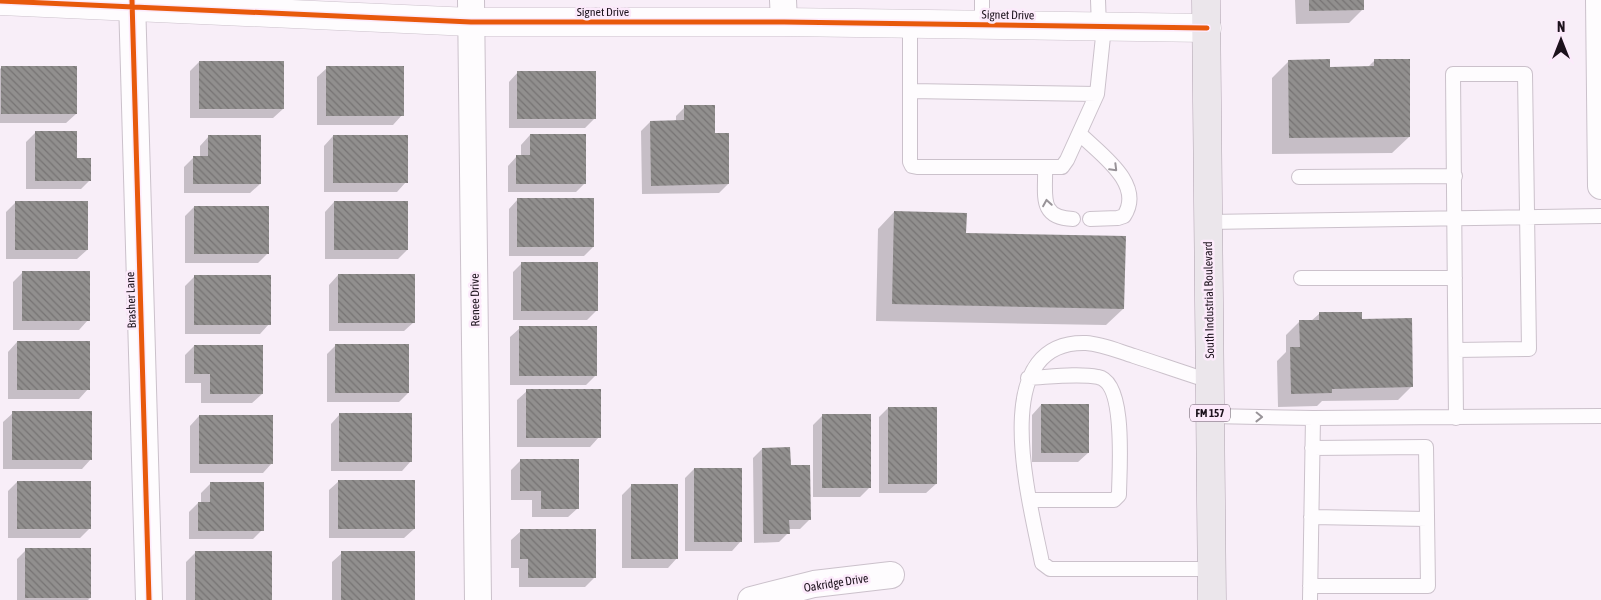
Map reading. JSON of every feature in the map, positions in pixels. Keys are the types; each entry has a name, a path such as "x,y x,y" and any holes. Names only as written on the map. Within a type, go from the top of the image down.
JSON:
{"main road":[{"name":"South Industrial Boulevard","path":"1206,0 1212,600"}],"street":[{"path":"1599,0 1601,186"},
{"name":"Signet Drive","path":"0,1 471,11 784,11 910,24 982,12 1101,27 1206,28"},
{"name":"Brasher Lane","path":"132,4 149,600"},
{"name":"Renee Drive","path":"471,11 478,600"},
{"name":"Oakridge Drive","path":"752,600 814,584 891,575"}],"lane":[{"path":"910,24 912,166 1062,167 1080,134 1097,94 1101,27 1098,0"},
{"path":"1456,350 1529,349 1529,217 1525,74 1454,74 1456,418"},
{"path":"910,91 1097,94"},
{"path":"1080,134 1124,178 1130,191 1130,202 1124,216 1090,220"},
{"path":"1045,168 1048,212 1053,216 1073,220"},
{"path":"1299,177 1454,176"},
{"path":"1208,222 1601,216"},
{"path":"1301,278 1455,278"},
{"path":"1210,381 1107,347 1088,343 1067,344 1059,347 1042,359 1028,378 1022,403 1022,459 1042,563 1050,570 1212,569"},
{"path":"1028,378 1099,377 1112,386 1118,403 1120,496 1114,500 1030,500"},
{"path":"1210,416 1456,418 1601,416"},
{"path":"1312,418 1310,593 1428,586 1426,447 1312,448"},
{"path":"1311,518 1427,519"}],"building":[{"path":"1309,0 1364,0 1364,10 1309,11"},
{"path":"1330,59 1330,67 1374,66 1374,59 1410,59 1410,137 1289,138 1288,60"},
{"path":"199,61 284,61 284,109 199,109"},
{"path":"1,66 77,66 77,114 1,114"},
{"path":"326,66 404,66 404,116 326,116"},
{"path":"517,71 596,71 596,119 517,119"},
{"path":"684,105 715,105 715,133 729,133 729,184 651,186 650,121 684,120"},
{"path":"35,131 77,131 77,158 91,158 91,181 35,181"},
{"path":"530,134 586,134 586,184 516,184 516,155 530,155"},
{"path":"208,135 261,135 261,184 193,184 193,156 208,156"},
{"path":"333,135 408,135 408,183 333,183"},
{"path":"517,198 594,198 594,247 517,247"},
{"path":"15,201 88,201 88,250 15,250"},
{"path":"334,201 408,201 408,250 334,250"},
{"path":"194,206 269,206 269,254 194,254"},
{"path":"894,211 967,213 966,233 1126,236 1124,309 892,304"},
{"path":"521,262 598,262 598,311 521,311"},
{"path":"22,271 90,271 90,321 22,321"},
{"path":"338,274 415,274 415,323 338,323"},
{"path":"194,275 271,275 271,325 194,325"},
{"path":"1319,312 1362,312 1362,319 1412,318 1413,387 1332,389 1332,393 1291,394 1290,347 1300,347 1299,320 1319,320"},
{"path":"519,326 597,326 597,376 519,376"},
{"path":"17,341 90,341 90,390 17,390"},
{"path":"335,344 409,344 409,393 335,393"},
{"path":"194,345 263,345 263,394 210,394 210,374 194,374"},
{"path":"526,389 601,389 601,438 526,438"},
{"path":"1041,404 1089,404 1089,453 1041,453"},
{"path":"888,407 937,407 937,484 888,484"},
{"path":"12,411 92,411 92,460 12,460"},
{"path":"339,413 412,413 412,462 339,462"},
{"path":"822,414 871,414 871,488 822,488"},
{"path":"199,415 273,415 273,464 199,464"},
{"path":"790,447 791,465 810,465 811,520 789,520 790,534 763,534 762,448"},
{"path":"520,459 579,459 579,509 541,509 541,491 520,491"},
{"path":"694,468 742,468 742,542 694,542"},
{"path":"338,480 415,480 415,529 338,529"},
{"path":"17,481 91,481 91,529 17,529"},
{"path":"210,482 264,482 264,531 198,531 198,502 210,502"},
{"path":"631,484 678,484 678,559 631,559"},
{"path":"520,529 596,529 596,578 528,578 528,559 520,559"},
{"path":"25,548 91,548 91,598 25,598"},
{"path":"195,551 272,551 272,600 195,600"},
{"path":"341,551 415,551 415,600 341,600"}],"cycle path":[{"path":"132,0 149,600"},
{"path":"0,1 471,22 784,22 1207,28"}]}
